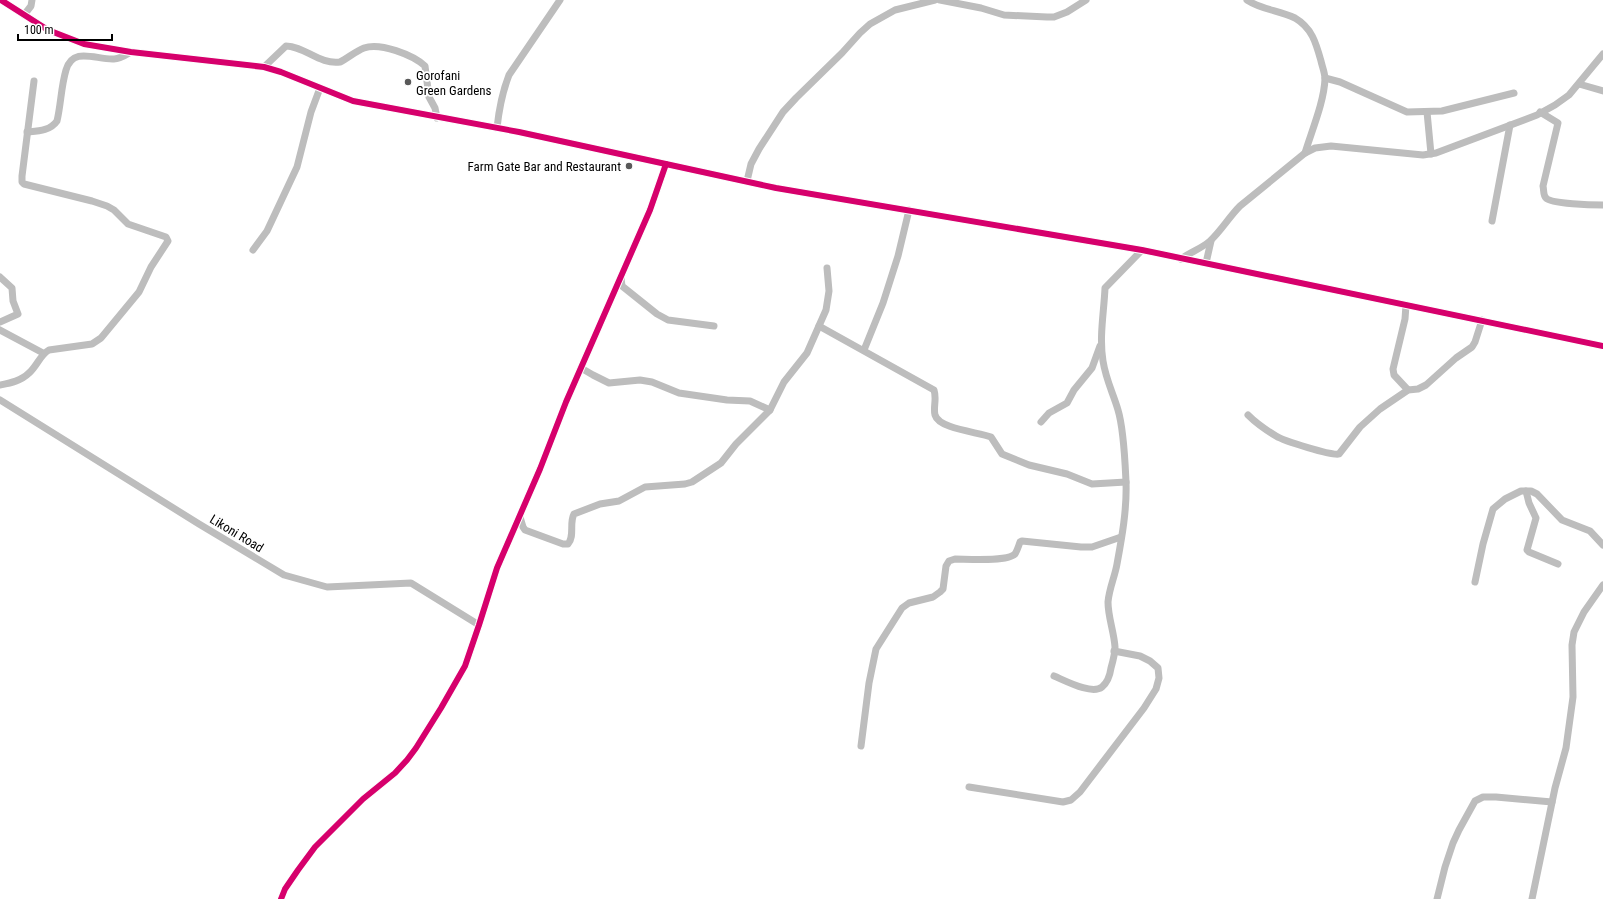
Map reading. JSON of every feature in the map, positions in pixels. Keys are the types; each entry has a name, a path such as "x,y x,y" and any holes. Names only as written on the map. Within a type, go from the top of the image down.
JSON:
{"street":[{"path":"1,0 48,30 68,39 100,48 264,67 281,72 353,101 437,118 497,128 776,188 1142,250 1603,346"},
{"path":"497,128 503,89 509,75 560,0"},
{"path":"747,181 751,164 756,154 783,112 870,24 895,10 935,0"},
{"path":"940,0 982,8 1004,15 1054,17 1067,12 1086,0"},
{"path":"1247,0 1259,7 1279,12 1294,18 1303,24 1314,38 1325,78 1321,98 1305,153"},
{"path":"24,15 34,1"},
{"path":"264,67 286,46 324,60 337,63 364,48 369,47 399,52 425,66 428,96 435,108 437,118"},
{"path":"27,132 44,130 53,126 57,121 62,86 66,68 70,60 77,56 84,55 116,59 131,52"},
{"path":"1181,259 1188,253 1197,250 1211,241 1240,206 1305,153 1315,148 1332,146 1423,156 1431,154 1537,115 1569,95 1603,54"},
{"path":"1325,78 1340,82 1408,112 1442,111 1514,93"},
{"path":"0,385 16,381 26,376 30,373 44,353 54,348 92,344 101,338 139,292 151,267 168,241 166,237 128,224 114,210 107,206 24,184 22,182 34,81"},
{"path":"1579,84 1603,92"},
{"path":"253,250 270,225 297,167 311,112 320,88"},
{"path":"1427,112 1431,154"},
{"path":"1540,112 1558,123 1543,186 1546,198 1556,202 1603,206"},
{"path":"1492,222 1510,125"},
{"path":"281,899 285,889 315,847 363,799 395,773 416,748 464,666 497,568 520,517 566,402 650,210 666,164"},
{"path":"864,350 883,303 894,270 909,210"},
{"path":"1206,263 1211,241"},
{"path":"1054,676 1086,689 1096,690 1101,688 1106,683 1110,675 1114,642 1108,604 1117,564 1121,537 1126,482 1122,431 1118,410 1107,383 1102,360 1105,288 1142,250"},
{"path":"520,517 525,530 563,544 568,544 574,514 600,504 619,501 645,487 676,486 692,482 721,463 736,444 770,410 784,382 807,353 826,310 829,291 827,268"},
{"path":"621,276 621,285 657,314 668,320 714,326"},
{"path":"0,277 12,288 13,301 18,314 0,322"},
{"path":"1406,305 1405,319 1393,369 1394,375 1408,390"},
{"path":"1248,415 1276,436 1323,452 1335,455 1339,454 1360,427 1380,409 1408,390 1418,389 1426,385 1456,358 1472,347 1482,320"},
{"path":"819,326 934,390 936,397 934,410 936,417 942,424 991,437 1002,454 1029,465 1067,474 1092,484 1126,482"},
{"path":"0,330 44,353"},
{"path":"1041,422 1049,413 1067,403 1074,390 1092,368 1102,343"},
{"path":"581,368 609,383 640,380 652,382 679,393 727,400 750,401 770,410"},
{"name":"Likoni Road","path":"0,400 284,575 327,587 411,583 479,625"},
{"path":"1475,582 1483,544 1493,509 1505,499 1521,491 1531,491 1537,494 1562,520 1590,531 1603,545"},
{"path":"1526,491 1536,518 1527,550 1558,564"},
{"path":"861,746 869,683 876,649 902,608 909,603 933,597 943,589 946,566 949,562 955,559 997,560 1011,556 1015,554 1020,542 1022,541 1081,547 1092,546 1121,537"},
{"path":"1532,899 1552,802 1566,748 1571,718 1572,645 1574,632 1584,612 1603,585"},
{"path":"970,787 1063,802 1071,800 1080,792 1144,708 1156,689 1160,678 1158,668 1150,661 1140,656 1114,651"},
{"path":"1437,899 1453,843 1475,801 1483,797 1490,797 1552,802"}],"cycle path":[{"path":"1,0 48,30 84,44 131,52 264,67 281,72 353,101 519,132 776,188 1142,250 1603,346"},
{"path":"281,899 285,889 315,847 363,799 395,773 407,760 441,708 465,666 497,568 540,469 566,402 650,210 666,164"}],"place":[{"name":"Gorofani Green Gardens","path":"408,82"},
{"name":"Farm Gate Bar and Restaurant","path":"629,166"}]}
